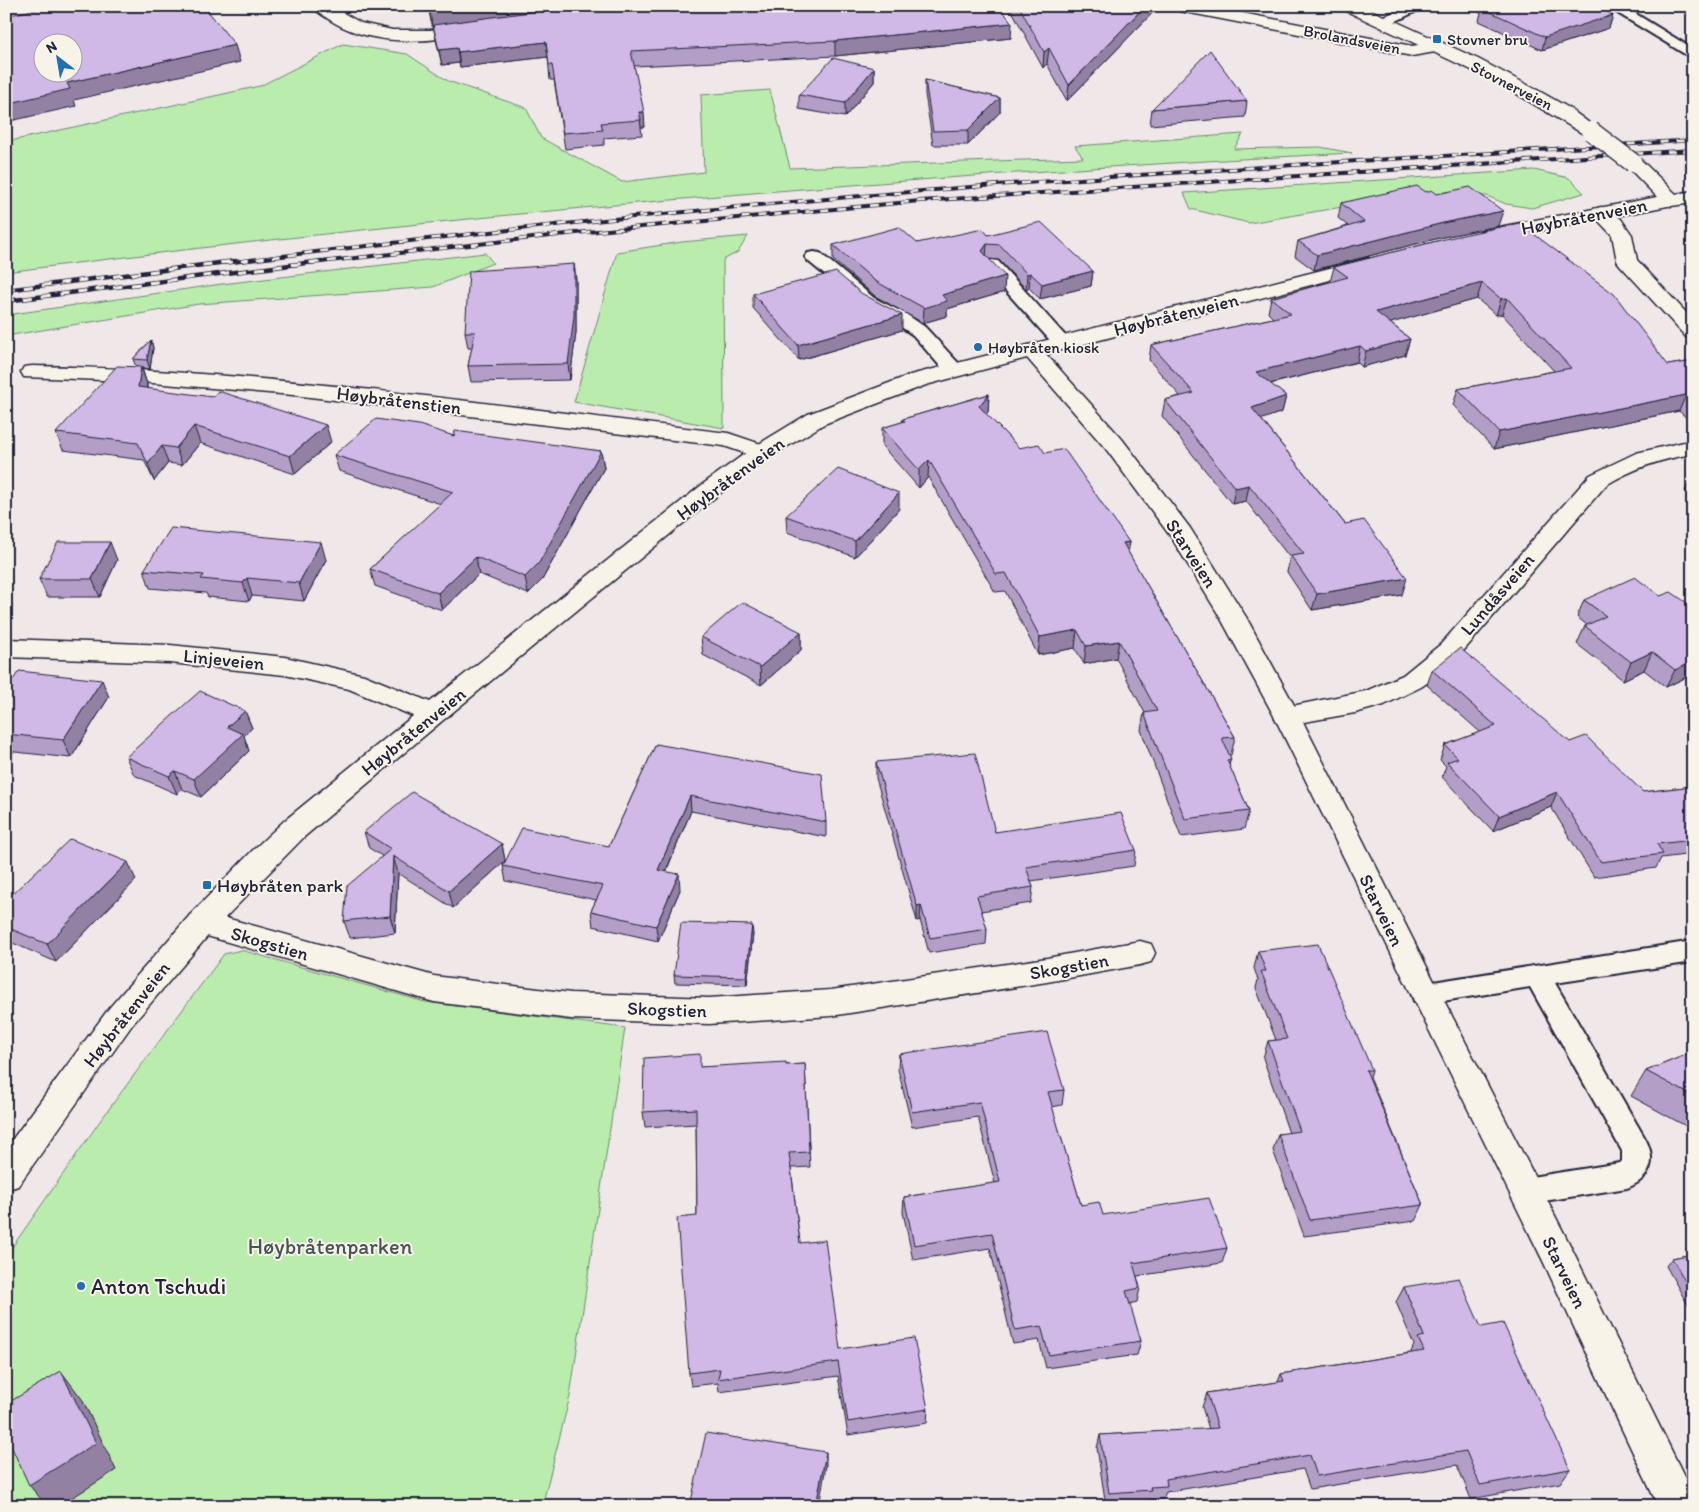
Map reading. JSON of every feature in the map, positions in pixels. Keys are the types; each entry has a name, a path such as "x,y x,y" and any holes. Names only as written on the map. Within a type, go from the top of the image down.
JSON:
{"street":[{"path":"320,6 358,30 395,36 486,27"},
{"name":"Brolandsveien","path":"1180,6 1412,51 1435,47"},
{"name":"Stovnerveien","path":"1348,6 1532,95 1591,131 1633,163 1671,200"},
{"name":"Høybråtenveien","path":"1469,239 1693,197"},
{"path":"1601,213 1614,223 1622,236 1627,262 1693,333"},
{"name":"Høybråtenveien","path":"6,1175 121,1016 201,923 294,829 711,489 762,452 816,419 918,380 1390,259"},
{"name":"Starveien","path":"1031,350 1114,444 1182,533 1233,617 1286,716 1525,1191 1678,1506"},
{"name":"Høybråtenstien","path":"32,372 128,374 293,388 728,440 762,452"},
{"name":"Lundåsveien","path":"1286,716 1361,704 1392,693 1410,683 1431,669 1450,650 1598,480 1617,467 1637,459 1693,447"},
{"name":"Linjeveien","path":"6,648 170,654 285,666 355,682 433,714"},
{"name":"Skogstien","path":"201,923 434,989 571,1006 709,1011 831,1003 1047,970 1140,953"}],"lane":[{"path":"1383,22 1420,6"},
{"path":"1613,6 1693,56"},
{"path":"814,257 868,302 900,318 919,331 954,370"},
{"path":"992,265 1062,343"},
{"path":"1424,993 1693,951"},
{"path":"1525,1191 1627,1175 1637,1167 1636,1149 1537,976"}],"green space":[{"path":"343,44 407,54 448,81 526,108 541,138 622,182 704,172 701,95 770,90 790,168 1083,158 1075,146 1243,134 1234,149 1320,147 1352,153 1015,173 678,199 342,232 6,272 6,142 260,86"},
{"path":"1534,170 1569,178 1584,193 1532,208 1506,204 1487,196 1406,196 1249,223 1191,209 1184,193"},
{"path":"748,236 738,252 723,260 724,428 574,402 617,252 682,242"},
{"path":"485,253 493,263 433,287 199,304 6,336 6,315 222,284"},
{"name":"Høybråtenparken","path":"241,950 425,1002 625,1028 570,1396 542,1506 6,1506 6,1256 100,1121 224,954"}],"building":[{"path":"50,6 204,6 235,45 82,80 82,32 32,32 32,82 71,82 67,83 70,89 6,104 6,16"},
{"path":"429,6 478,6 430,12"},
{"path":"653,6 999,6 1012,23 835,41 631,51 644,112 639,112 641,120 601,123 603,130 563,133 552,65 549,65 546,42 458,52 457,48 439,50 433,25 530,12"},
{"path":"1019,6 1145,6 1069,85 1049,48 1044,52"},
{"path":"1488,6 1605,6 1606,11 1604,11 1613,15 1545,37 1482,8"},
{"path":"1210,50 1247,101 1152,109"},
{"path":"833,58 874,68 845,103 799,95"},
{"path":"925,80 1000,98 968,130 933,131"},
{"path":"1417,186 1426,192 1432,190 1437,194 1470,187 1503,211 1447,222 1317,255 1298,241 1364,222 1341,203"},
{"path":"1041,222 1093,271 1042,284 1030,273 1027,274 1000,245 987,244 982,251 1005,276 942,295 947,301 924,308 875,281 833,245 899,227 917,243 983,229 988,235"},
{"path":"1519,223 1614,294 1668,365 1693,361 1693,402 1686,395 1499,432 1458,389 1571,368 1507,298 1501,299 1482,283 1376,312 1410,339 1366,351 1360,346 1256,372 1286,396 1252,408 1345,524 1364,520 1407,578 1317,594 1291,556 1304,554 1249,485 1235,488 1165,400 1194,393 1151,345 1291,314 1271,298 1348,277 1334,267 1449,238"},
{"path":"574,264 574,316 568,364 468,366 475,332 465,332 469,271"},
{"path":"836,272 861,293 902,315 798,345 753,294"},
{"path":"151,340 147,360 133,359"},
{"path":"117,366 141,367 138,387 213,397 218,391 326,425 290,456 194,426 176,448 162,446 148,464 138,443 56,433"},
{"path":"989,394 979,406 1019,448 1039,444 1045,453 1064,449 1129,542 1123,543 1235,737 1222,738 1231,759 1227,760 1249,811 1185,819 1144,713 1157,711 1119,641 1086,646 1077,630 1040,637 1006,573 996,574 929,460 919,470 882,428 905,421 903,419"},
{"path":"376,419 419,425 454,436 455,431 601,451 539,563 525,577 476,557 438,593 370,569 453,492 334,455"},
{"path":"838,469 899,493 855,541 786,516"},
{"path":"171,528 321,542 299,583 247,578 243,583 201,579 204,575 144,570"},
{"path":"58,542 110,542 92,579 39,579"},
{"path":"1635,577 1660,596 1671,592 1693,607 1693,661 1675,670 1652,652 1631,662 1585,626 1606,616 1584,600"},
{"path":"742,602 801,632 760,667 701,637"},
{"path":"1460,648 1570,742 1586,736 1643,792 1693,786 1693,840 1657,844 1663,854 1601,862 1557,792 1499,816 1447,762 1458,758 1445,745 1496,726 1432,670"},
{"path":"19,671 102,680 63,740 6,734 6,690"},
{"path":"200,691 245,711 227,727 243,734 194,779 175,771 169,776 126,757"},
{"path":"656,744 822,774 826,822 690,796 658,870 679,874 656,926 591,911 603,886 503,866 522,828 609,846"},
{"path":"975,753 995,832 1121,813 1136,850 1026,867 1033,887 977,896 987,929 930,938 921,905 917,906 876,762"},
{"path":"412,792 502,844 449,891 393,856 390,916 344,921 347,886 391,849 364,832"},
{"path":"70,839 128,862 47,944 6,927 6,900"},
{"path":"681,923 752,925 746,977 674,975"},
{"path":"1318,944 1372,1070 1366,1070 1423,1205 1310,1220 1278,1134 1300,1131 1268,1041 1287,1039 1261,971 1266,971 1258,951"},
{"path":"1047,1032 1064,1090 1048,1092 1081,1205 1099,1202 1103,1215 1209,1198 1227,1248 1133,1263 1140,1288 1126,1291 1141,1341 1049,1355 1041,1326 1015,1330 992,1233 914,1245 904,1197 1000,1182 980,1102 912,1112 899,1054"},
{"path":"1693,1052 1693,1096 1646,1071"},
{"path":"700,1054 700,1067 786,1062 786,1065 805,1064 809,1152 789,1153 800,1243 825,1240 840,1349 914,1338 928,1409 848,1422 838,1362 718,1379 720,1369 689,1373 677,1218 697,1216 696,1109 643,1112 644,1058"},
{"path":"1693,1254 1693,1295 1672,1258"},
{"path":"1459,1278 1481,1327 1503,1323 1570,1469 1480,1485 1466,1451 1317,1476 1310,1455 1166,1479 1167,1486 1150,1487 1151,1490 1109,1493 1100,1435 1218,1428 1207,1393 1284,1381 1281,1374 1424,1351 1418,1338 1424,1336 1404,1287"},
{"path":"61,1371 96,1443 29,1485 6,1435 6,1404"},
{"path":"706,1433 826,1452 816,1506 690,1506"}],"railway":[{"path":"225,263 405,241 856,196 1133,175 1693,140"},
{"path":"312,263 576,233 920,201 1693,150"},
{"path":"6,290 235,261"},
{"path":"6,301 322,261"}],"place":[{"name":"Stovner bru","path":"1437,39"},
{"name":"Høybråten kiosk","path":"978,347"},
{"name":"Høybråten park","path":"207,885"},
{"name":"Anton Tschudi","path":"81,1286"}]}
